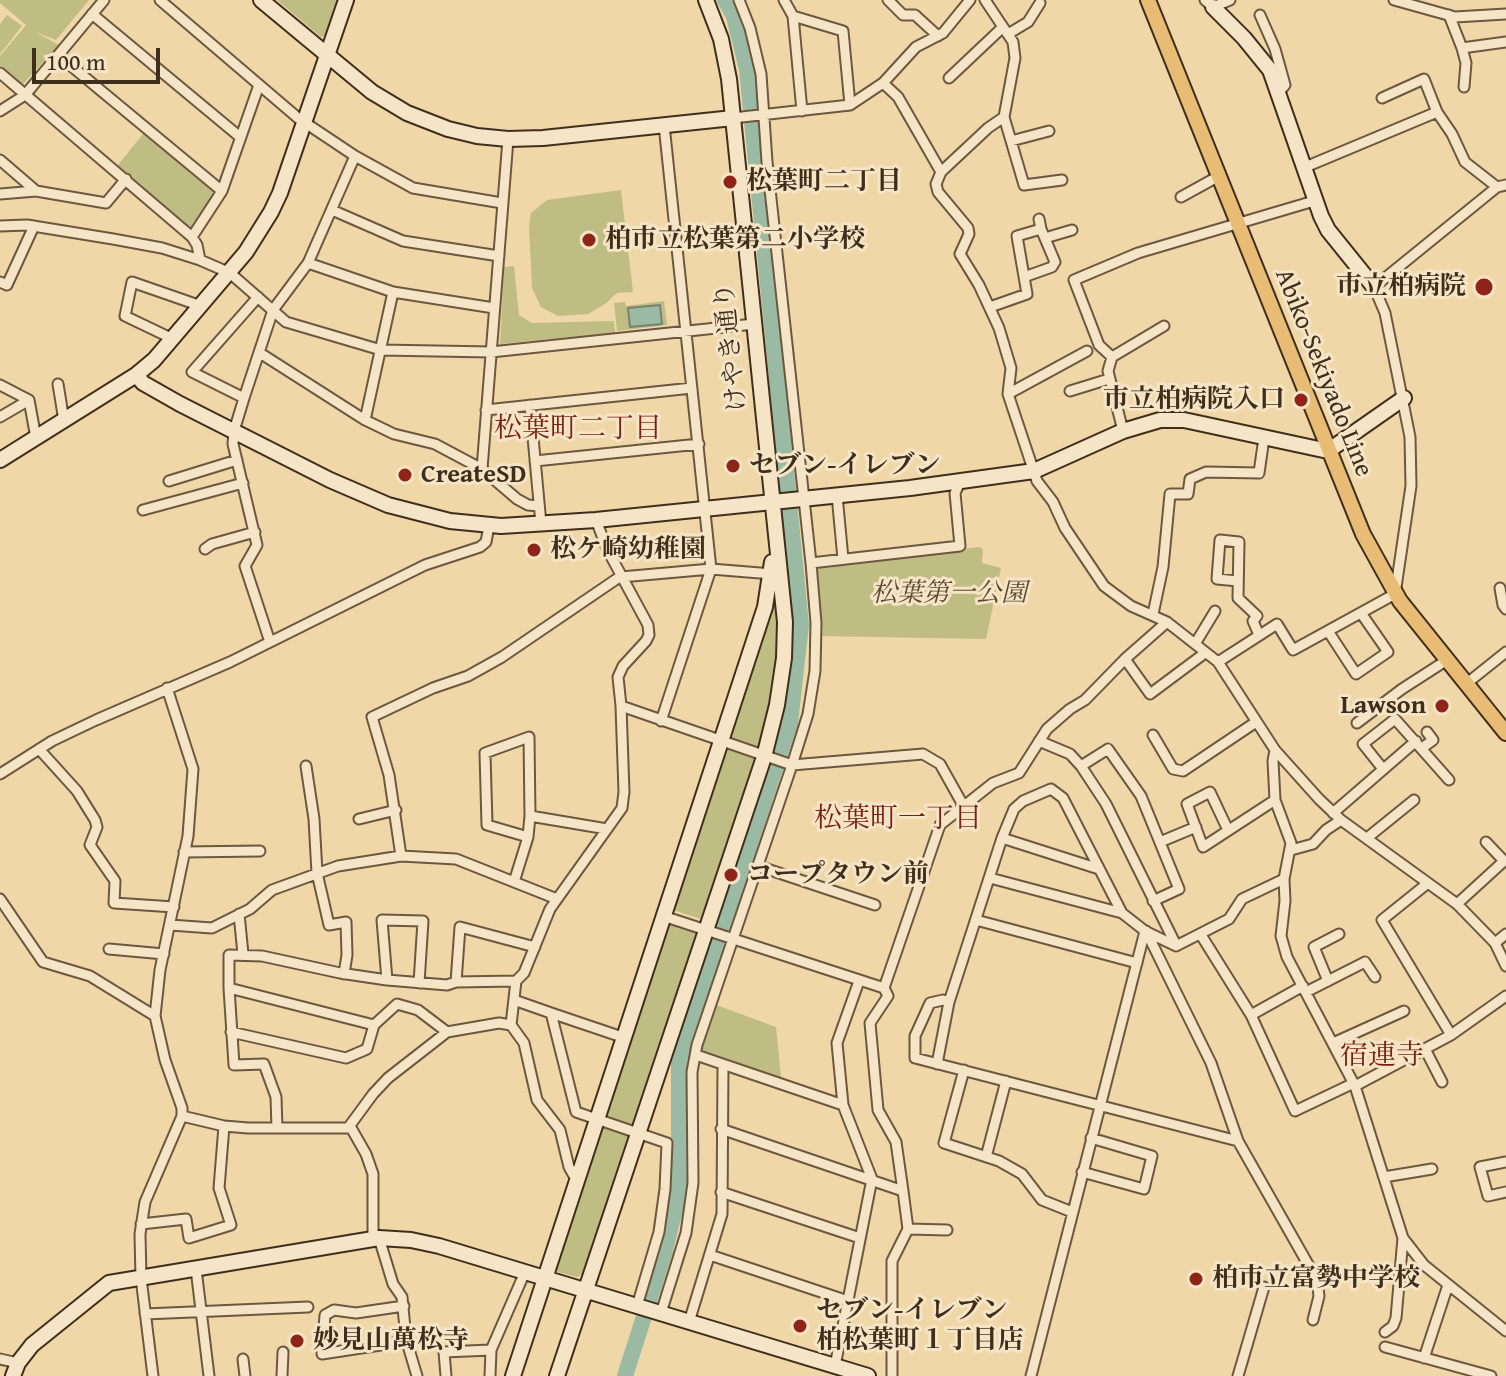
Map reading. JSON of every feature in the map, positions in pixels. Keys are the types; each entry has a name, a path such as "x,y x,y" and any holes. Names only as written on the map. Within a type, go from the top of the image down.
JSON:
{"main road":[{"name":"Abiko-Sekiyado Line","path":"1148,0 1363,534 1395,594 1506,733"}],"street":[{"path":"0,111 25,95 104,0"},
{"path":"160,0 304,122 355,156 413,188 502,203"},
{"path":"261,0 372,92 407,113 448,129 508,139 543,138 850,105 883,83 916,47 952,25 970,0"},
{"path":"0,460 136,375 173,339 230,273 271,212 346,0"},
{"name":"けやき通り","path":"706,0 725,57 738,118 754,324 778,501"},
{"path":"658,1313 686,1233 693,1183 692,1072 697,1045 808,714 815,671 816,623 811,563 761,115 757,51 739,0"},
{"path":"784,0 793,16 802,111"},
{"path":"888,0 903,15 915,15 938,36"},
{"path":"985,0 1013,42 1015,58 1004,117 1024,185 1062,180"},
{"path":"1209,3 1230,0"},
{"path":"1394,0 1449,15 1506,14"},
{"path":"949,78 1006,30 1028,22 1040,3"},
{"path":"1209,3 1270,70 1314,201 1328,230 1374,287 1385,313 1404,398 1412,469 1395,594 1293,650 1277,624 1218,662"},
{"path":"92,14 240,137"},
{"path":"1260,15 1275,49 1285,85 1279,92"},
{"path":"1449,15 1466,63 1464,87"},
{"path":"793,16 843,31 850,105"},
{"path":"1462,48 1506,42"},
{"path":"58,55 222,191"},
{"path":"0,73 192,237 200,260"},
{"path":"1374,287 1502,186 1465,162 1437,112 1424,79 1382,98"},
{"path":"883,83 898,97 941,172"},
{"path":"192,237 222,191 259,85"},
{"path":"1303,168 1437,112"},
{"path":"1004,117 941,172 936,184 938,192 968,228 969,234 960,254 999,328 1011,368 1008,394 1040,488 1056,507 1065,528 1104,586 1131,606 1167,622 1218,662 1275,750 1337,816 1457,904 1495,943 1506,966"},
{"path":"661,721 711,569 664,125"},
{"path":"1011,141 1049,131"},
{"path":"482,469 508,139"},
{"path":"270,642 245,566 257,545 233,444 234,431 273,310 308,263 355,156"},
{"path":"0,160 36,191"},
{"path":"1181,197 1219,176"},
{"path":"0,194 36,191 106,203 126,179"},
{"path":"1112,357 1099,345 1074,280 1138,253 1314,201"},
{"path":"332,210 403,241 499,256"},
{"path":"0,226 34,226 152,246 200,260 230,273 286,322 381,350 491,352 754,324"},
{"path":"0,282 7,285 34,226"},
{"path":"990,307 1027,294 1017,236 1041,229 1072,230"},
{"path":"1024,277 1052,267 1055,262 1041,229"},
{"path":"308,263 393,292 494,308"},
{"path":"173,339 125,316 132,282 201,306"},
{"path":"365,420 393,292"},
{"path":"244,398 192,372 258,297"},
{"path":"1123,431 1109,379 1112,357 1164,326"},
{"path":"1008,394 1087,351"},
{"path":"260,353 365,420 394,434 435,444 482,469 517,499 539,506"},
{"path":"136,375 143,383 234,431 330,480 388,505 439,519 489,526 596,520 705,509 960,482 1034,471 1152,421 1184,420 1328,451 1404,398"},
{"path":"1070,391 1109,379"},
{"path":"58,384 64,421"},
{"path":"0,385 29,400"},
{"path":"486,410 692,388"},
{"path":"29,400 36,438"},
{"path":"0,417 29,400"},
{"path":"530,405 541,524"},
{"path":"1153,614 1163,567 1170,494 1188,494 1190,479 1206,472 1259,473 1264,438"},
{"path":"535,461 699,444"},
{"path":"169,481 237,460"},
{"path":"811,563 960,546 955,493 960,482"},
{"path":"143,510 243,483"},
{"path":"837,495 843,559"},
{"path":"513,1376 765,607 772,574 778,501"},
{"path":"557,1376 637,1132 768,758 784,658 778,501"},
{"path":"577,1181 569,1167 560,1130 537,1100 524,1043 511,1025 516,981 524,973 550,909 622,808 624,792 618,677 623,666 649,635 648,625 621,576 596,520"},
{"path":"0,774 39,749 270,642 425,565 480,547 486,542 489,526"},
{"path":"205,549 212,544 255,532"},
{"path":"1238,581 1217,579 1220,540 1239,542 1238,598 1257,616 1253,621 1259,635"},
{"path":"401,856 396,810 372,717 433,688 468,676 502,657 621,576 711,569 772,574"},
{"path":"1500,588 1506,609"},
{"path":"1195,644 1215,611"},
{"path":"1328,631 1356,674 1388,652 1361,613"},
{"path":"892,1376 892,1261 908,1229 896,1142 878,1110 870,1023 888,996 884,988 935,835 940,825 963,805 993,783 1019,773 1047,729 1085,700 1167,622"},
{"path":"1466,684 1506,652"},
{"path":"1125,659 1150,694 1205,653"},
{"path":"1357,723 1447,660"},
{"path":"153,1376 141,1278 141,1224 145,1202 182,1116 155,1016 184,852 193,769 167,688"},
{"path":"621,706 790,765 923,754 940,764 963,805"},
{"path":"1383,769 1363,744 1395,719 1449,780"},
{"path":"1153,735 1173,769 1183,771 1256,722"},
{"path":"1291,850 1313,844 1383,769 1419,744 1433,740 1427,732"},
{"path":"514,882 528,837 529,737 485,753 487,825 528,837"},
{"path":"1039,741 1070,754 1081,766 1106,804 1176,946"},
{"path":"39,749 69,781 95,820 97,827 90,845 115,881 114,903 174,907"},
{"path":"1081,766 1108,749 1141,796 1179,889 1153,901"},
{"path":"1275,750 1275,800 1289,835 1291,850 1284,879 1281,936 1287,957 1355,1084 1403,1238 1424,1265 1506,1331"},
{"path":"306,766 314,819 317,873 329,925 346,922 344,974"},
{"path":"937,1064 949,1002 1002,838 1014,809 1023,801 1051,789 1063,798 1122,913"},
{"path":"1228,830 1210,792 1187,804 1203,847 1275,800"},
{"path":"1367,838 1414,800"},
{"path":"359,819 396,810"},
{"path":"530,816 607,829"},
{"path":"1160,842 1196,827"},
{"path":"1002,838 1099,869"},
{"path":"1457,904 1504,861 1486,842"},
{"path":"184,852 260,851"},
{"path":"170,925 212,928 239,914 272,890 355,861 401,856 456,859 557,899"},
{"path":"758,866 875,905"},
{"path":"990,878 1122,913 1146,931 1176,946"},
{"path":"1176,946 1229,919 1242,899 1284,879"},
{"path":"1428,883 1382,920 1451,1035"},
{"path":"0,899 43,962 90,976 155,1016"},
{"path":"239,914 243,954"},
{"path":"663,916 884,988"},
{"path":"387,980 382,920 423,921 419,983"},
{"path":"976,920 1137,963"},
{"path":"456,982 460,927 535,947"},
{"path":"1031,1376 1146,931"},
{"path":"1146,931 1211,1063 1238,1141 1317,1280 1319,1296 1313,1320"},
{"path":"1328,981 1314,947 1339,934"},
{"path":"1495,943 1506,934"},
{"path":"1201,935 1251,1015 1295,1111 1451,1035 1506,996"},
{"path":"109,949 164,954"},
{"path":"277,1128 276,1097 264,1064 234,1065 229,955 262,956 344,974 419,983 447,985 456,982 516,981"},
{"path":"1251,1015 1365,962 1375,977"},
{"path":"835,1366 872,1179 843,1105 837,1043 859,981"},
{"path":"229,988 374,1025"},
{"path":"514,1000 625,1038"},
{"path":"949,1002 930,1003 915,1036 915,1058 1238,1141"},
{"path":"231,1032 346,1058 367,1049 374,1025 397,1004 418,1010 447,1032"},
{"path":"1333,1043 1404,1011"},
{"path":"551,1013 576,1112 667,1143 659,1232 638,1307"},
{"path":"182,1116 224,1126 348,1128 388,1078 447,1032 499,1023 511,1025"},
{"path":"1425,1049 1442,1082"},
{"path":"696,1055 843,1105"},
{"path":"689,1322 722,1214 723,1065"},
{"path":"964,1070 944,1143 986,1157 1022,1174 1042,1200 1072,1212"},
{"path":"986,1157 1006,1081"},
{"path":"141,1224 186,1219 189,1238 231,1225 219,1188 224,1126"},
{"path":"350,1126 373,1174 376,1238 393,1284 402,1297 407,1341 417,1376"},
{"path":"721,1129 903,1191"},
{"path":"1082,1172 1144,1189 1152,1156 1091,1138"},
{"path":"1506,1162 1480,1167 1488,1196 1506,1192"},
{"path":"1384,1177 1432,1169"},
{"path":"721,1192 860,1238"},
{"path":"908,1229 947,1230"},
{"path":"0,1359 15,1370 32,1345 109,1283 376,1238 426,1242 868,1376"},
{"path":"1385,1332 1393,1326 1396,1318 1403,1238"},
{"path":"710,1255 848,1301"},
{"path":"196,1269 209,1376"},
{"path":"490,1376 491,1350 525,1272"},
{"path":"1424,1358 1448,1285"},
{"path":"1238,1376 1264,1287"},
{"path":"404,1306 356,1313 334,1310 325,1315 322,1354 407,1341"},
{"path":"145,1314 308,1307"},
{"path":"1385,1347 1491,1376"},
{"path":"446,1376 444,1352 491,1350"},
{"path":"282,1376 283,1352"},
{"path":"243,1359 245,1376"}],"green space":[{"path":"0,0 89,0 56,40 35,32 59,45 23,84 0,65 0,56 26,25"},
{"path":"277,0 339,0 327,36 321,37"},
{"path":"7,15 22,26 0,54 0,24"},
{"path":"144,133 213,191 214,195 193,227 189,227 117,166"},
{"path":"621,190 633,292 617,293 588,314 558,316 541,307 532,288 531,213 547,200"},
{"path":"514,266 519,315 532,323 614,321 615,333 500,344 504,267"},
{"path":"664,301 667,325 617,331 614,303 625,302 626,306"},
{"name":"松葉第一公園","path":"980,547 983,550 982,563 1001,568 986,639 818,636 814,565"},
{"path":"777,582 780,658 762,748 758,750 728,740"},
{"path":"725,747 757,761 704,919 701,919 673,910"},
{"path":"668,922 698,931 699,935 636,1124 632,1126 605,1117"},
{"path":"714,1004 776,1027 779,1080 698,1052"},
{"path":"602,1124 629,1133 631,1137 585,1273 577,1277 558,1272 554,1263"}],"shaded area":[{"path":"660,305 662,324 630,327 628,308"}],"waterway":[{"path":"625,1376 664,1254 679,1193 679,1060 790,723 801,625 747,69 734,16 725,0"}],"place":[{"name":"松葉町二丁目","path":"730,182"},
{"name":"柏市立松葉第二小学校","path":"589,240"},
{"name":"市立柏病院","path":"1484,287"},
{"name":"市立柏病院入口","path":"1301,400"},
{"name":"セブン-イレブン","path":"733,466"},
{"name":"CreateSD","path":"405,475"},
{"name":"松ケ崎幼稚園","path":"534,550"},
{"name":"Lawson","path":"1442,706"},
{"name":"コープタウン前","path":"731,875"},
{"name":"柏市立富勢中学校","path":"1196,1279"},
{"name":"セブン-イレブン 柏松葉町１丁目店","path":"800,1326"},
{"name":"妙見山萬松寺","path":"297,1341"}],"district":[{"name":"松葉町二丁目","path":"578,430"},
{"name":"松葉町一丁目","path":"898,820"},
{"name":"宿連寺","path":"1382,1057"}]}
